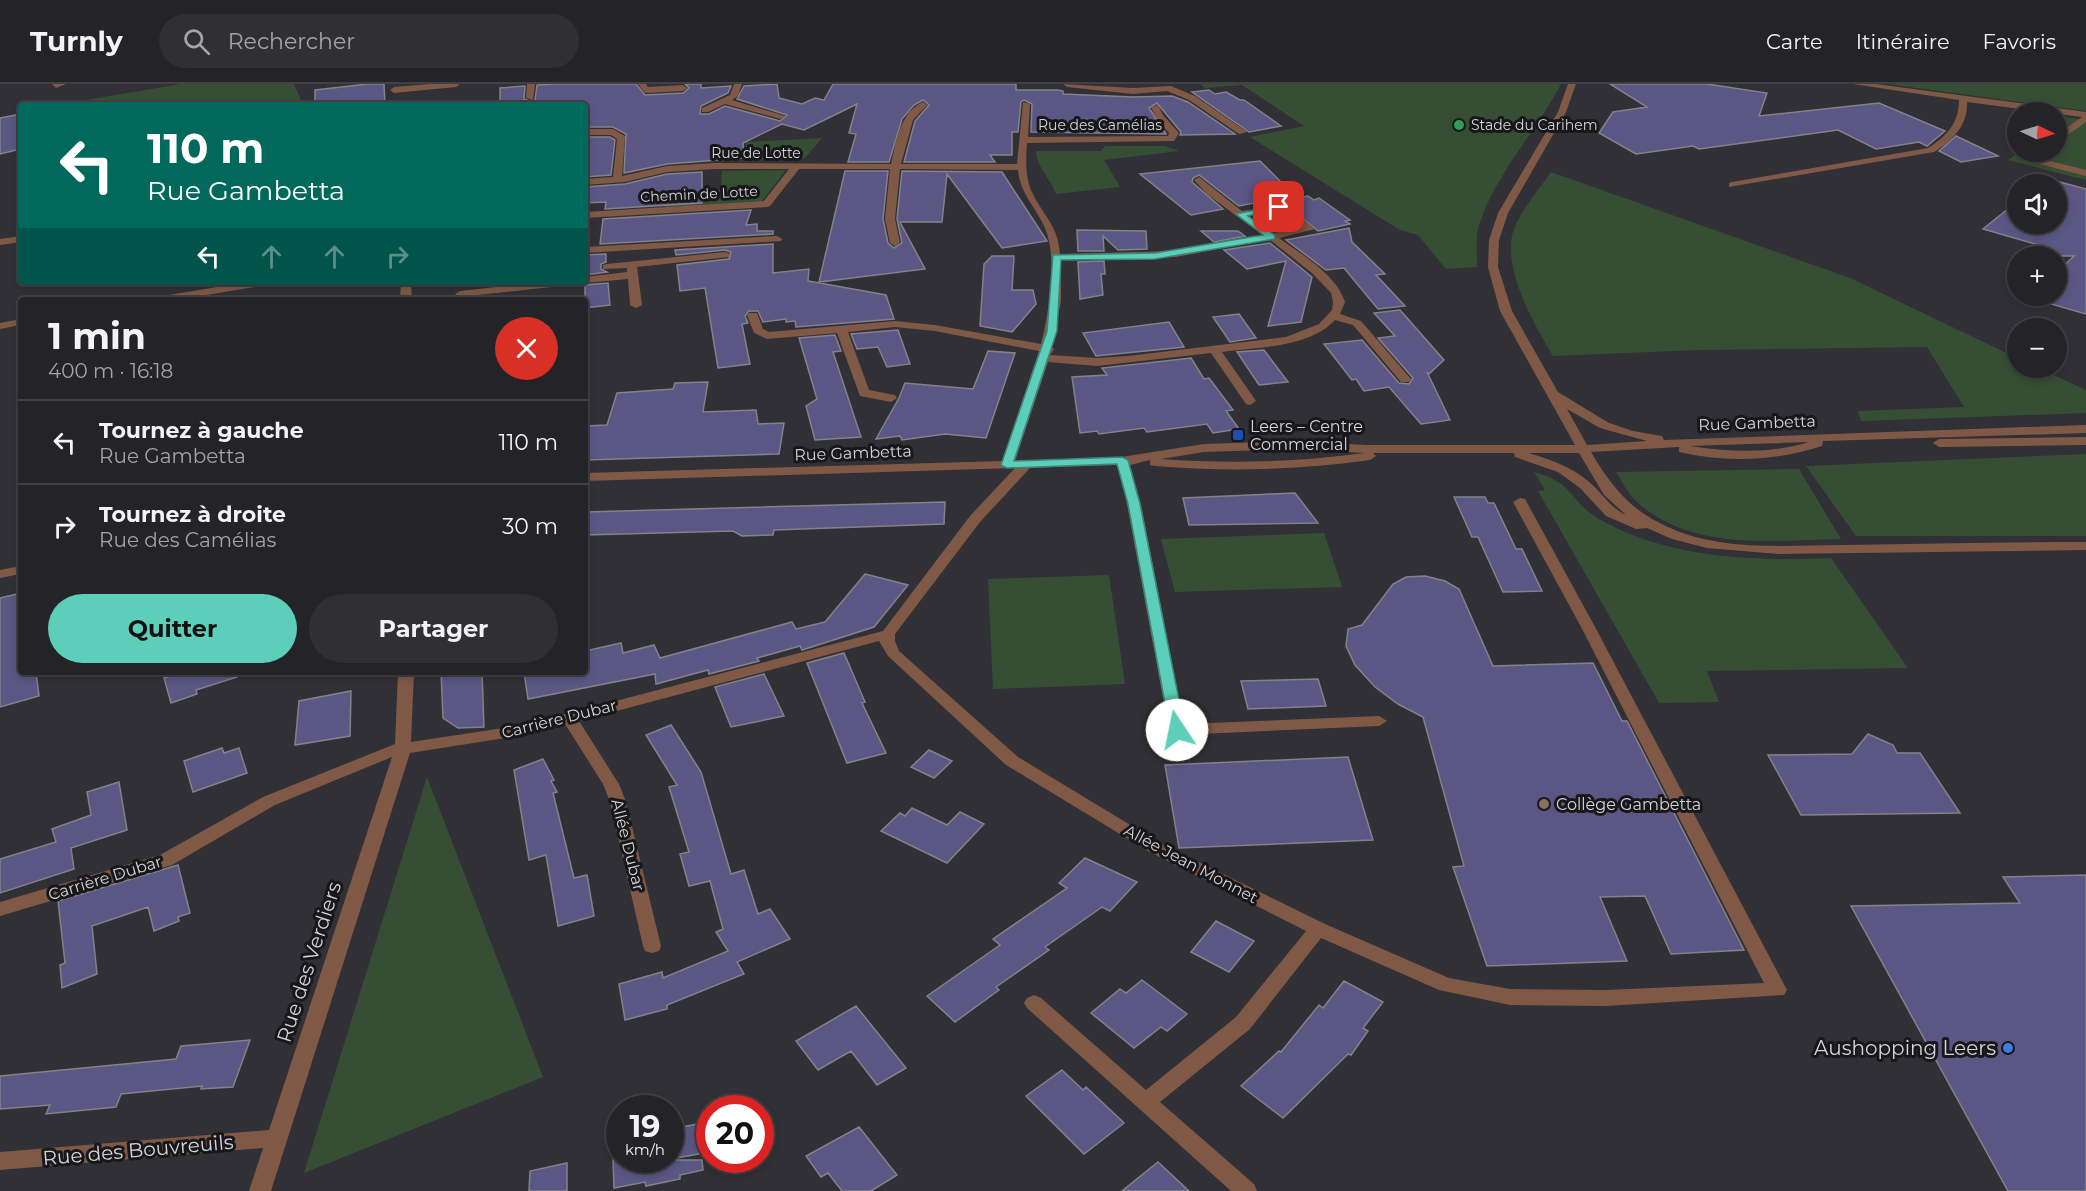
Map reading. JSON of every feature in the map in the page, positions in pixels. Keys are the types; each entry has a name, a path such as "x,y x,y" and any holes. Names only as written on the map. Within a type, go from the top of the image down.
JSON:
{"street":[{"path":"56,85 62,84"},
{"path":"393,90 456,84"},
{"path":"530,98 531,84"},
{"path":"642,84 645,90 683,88"},
{"path":"705,110 737,94 738,84"},
{"path":"1067,84 1132,91 1171,86 1242,132"},
{"path":"1562,112 1572,84"},
{"path":"1584,84 1562,112 1497,226 1492,254 1499,295 1544,380 1610,494 1634,514 1670,533"},
{"path":"1857,84 2086,116"},
{"path":"1732,185 1931,150 1953,135 1958,128 1964,109 1963,98"},
{"path":"724,101 781,116"},
{"name":"Rue des Camélias","path":"1007,465 1046,354 1055,312 1056,257 1052,228 1026,190 1023,167 1026,104"},
{"path":"895,243 889,223 897,167 907,122 923,105"},
{"name":"Rue des Camélias","path":"1024,140 1171,139 1174,133 1159,116 1155,107"},
{"path":"2067,131 2086,116"},
{"path":"588,132 613,132 622,138 617,180"},
{"path":"2043,162 2086,173"},
{"name":"Chemin de Lotte","path":"588,215 767,204 796,167"},
{"name":"Rue de Lotte","path":"588,182 617,180 676,168 1023,167"},
{"path":"753,315 758,331 767,336 895,324 912,325 1097,363 1288,340 1323,326 1334,316 1339,302 1336,292 1316,271 1209,192 1199,180"},
{"path":"1056,257 1155,256 1310,229 1279,207 1241,214"},
{"path":"0,242 18,239"},
{"path":"588,250 777,239"},
{"path":"588,279 725,255"},
{"path":"607,267 632,270"},
{"path":"632,270 636,305"},
{"path":"175,297 249,285"},
{"path":"460,294 542,285"},
{"path":"1334,316 1357,323 1405,379"},
{"path":"0,326 18,323"},
{"path":"842,329 864,393 891,398"},
{"path":"1215,350 1250,402"},
{"path":"1544,380 1559,397 1586,417 1664,444 1718,453 1778,452 1805,447 1830,437 1959,443 2086,441"},
{"name":"Rue Gambetta","path":"588,477 1122,460 1204,448 1258,446 1304,445 1429,450 1584,448 1683,442 2086,429"},
{"path":"1636,436 1683,442"},
{"path":"1479,449 1513,452 1548,462 1576,477 1611,513 1640,526 1711,544 1758,548 2086,546"},
{"name":"Rue Gambetta","path":"1122,460 1202,467 1268,466 1328,462 1429,450"},
{"path":"1122,460 1134,504 1177,730 1379,721"},
{"path":"888,634 975,519 1026,464"},
{"name":"Allée Jean Monnet","path":"888,634 887,641 893,653 1012,761 1154,847 1318,929 1446,985 1510,997 1606,999 1777,990 1587,625 1520,502"},
{"path":"0,574 18,571"},
{"name":"Carrière Dubar","path":"0,909 166,860 268,801 373,757 403,748 511,733 570,719 888,634"},
{"name":"Rue des Verdiers","path":"260,1191 403,748 406,675"},
{"name":"Allée Dubar","path":"570,719 611,784 618,802 652,946"},
{"path":"1146,1102 1243,1023 1318,929"},
{"path":"1035,1003 1246,1191"},
{"name":"Rue des Bouvreuils","path":"0,1161 277,1138"}],"green space":[{"path":"181,84 294,84 302,102 74,102"},
{"path":"1200,84 1561,84 1506,170 1486,206 1478,230 1477,267 1446,269 1418,235 1400,230 1250,137 1304,126 1242,85 1205,88"},
{"path":"1888,84 2086,84 2086,111 2067,108 2067,102 2020,102"},
{"path":"2067,117 2086,120 2086,180 2016,162 2067,162"},
{"path":"822,138 804,159 745,160 746,142"},
{"path":"1105,146 1165,146 1179,151 1104,160 1120,187 1056,194 1038,162 1036,151 1101,151"},
{"path":"786,170 762,201 665,208 667,193 721,189 722,171"},
{"path":"1551,172 1850,278 2007,353 2007,378 2060,378 2086,390 2086,413 1861,421 1858,411 1964,407 1927,347 1699,350 1553,356 1536,327 1520,291 1511,255 1512,238 1517,222"},
{"path":"2086,454 2086,536 1856,536 1806,466"},
{"path":"1799,469 1841,539 1734,540 1683,529 1659,518 1637,502 1616,472"},
{"path":"1534,472 1557,481 1599,519 1654,542 1683,550 1742,558 1831,558 1908,668 1707,671 1719,702 1659,703 1538,491 1545,490"},
{"path":"1324,533 1342,587 1175,592 1161,539"},
{"path":"1109,575 1125,684 993,689 988,579"},
{"path":"427,777 543,1077 304,1173"}],"building":[{"path":"384,84 385,102 315,102 315,90"},
{"path":"636,84 645,95 683,93 689,88 685,84 701,84 701,88 731,86 728,93 701,106 700,114 709,114 725,106 780,121 787,115 737,99 744,86 777,84 779,98 802,104 815,98 824,100 833,84 1016,84 1016,90 1058,90 1063,91 1063,94 1172,96 1188,102 1235,134 1180,135 1181,132 1157,103 1149,108 1166,134 1031,132 1032,104 1024,100 1021,102 1018,132 1012,132 1012,155 990,155 995,162 904,162 915,121 929,105 923,100 914,105 902,119 889,162 848,162 856,134 849,133 857,104 804,130 782,124 743,143 744,158 667,164 624,173 626,134 613,127 588,127 588,102 532,102 535,100 537,85"},
{"path":"1610,84 1707,84 1767,93 1759,116 1879,103 1945,131 1927,146 1919,142 1876,149 1838,130 1699,149 1693,146 1636,154 1599,133 1613,112 1647,107"},
{"path":"525,86 524,99 532,102 500,102 500,88"},
{"path":"1209,90 1215,94 1226,92 1244,100 1281,126 1249,132 1192,92"},
{"path":"18,115 18,150 0,154 0,118"},
{"path":"1956,136 1998,156 1961,162 1939,151"},
{"path":"588,137 610,137 615,140 611,175 588,177"},
{"path":"1260,161 1294,195 1239,206 1199,175 1193,178 1192,182 1223,209 1191,215 1140,174"},
{"path":"845,171 888,171 883,219 888,243 894,248 902,243 897,219 902,171 1002,172 1047,241 1002,248 947,174 942,222 900,222 925,269 819,282"},
{"path":"702,172 702,203 605,209 606,202 588,203 588,187 625,184 667,174"},
{"path":"2067,184 2086,189 2086,314 2058,306 2067,306 2067,263 2074,256 2067,256 2067,246 2042,246 1983,229 2007,210 2007,234 2067,234"},
{"path":"1308,196 1314,200 1319,198 1350,220 1345,221 1350,224 1318,231 1284,203 1278,202"},
{"path":"751,210 746,225 757,224 757,231 773,231 773,234 600,244 603,219"},
{"path":"1349,228 1352,242 1385,274 1376,275 1405,306 1378,309 1344,268 1326,270 1286,240"},
{"path":"1077,230 1146,231 1147,249 1118,250 1103,236 1104,251 1078,251"},
{"path":"1201,231 1238,231 1245,236 1214,242"},
{"path":"1270,243 1312,277 1301,322 1268,326 1286,261 1247,269 1224,250"},
{"path":"773,244 773,273 809,269 808,281 886,295 894,319 796,327 795,321 786,322 786,319 763,322 758,311 749,311 745,316 748,323 742,324 750,364 718,368 705,288 680,291 677,265 729,259 731,252 725,250 676,255 675,250"},
{"path":"606,254 606,262 601,264 601,269 607,272 588,275 588,255"},
{"path":"992,256 1014,256 1012,290 1033,290 1036,304 1012,332 980,326 984,264"},
{"path":"1104,261 1105,274 1101,274 1103,295 1080,299 1078,262"},
{"path":"608,283 610,305 588,308 585,285"},
{"path":"1400,310 1444,360 1429,374 1427,372 1450,420 1421,424 1389,387 1364,391 1356,379 1352,380 1324,344 1362,340 1399,383 1409,384 1413,378 1378,338 1395,336 1374,313"},
{"path":"1239,314 1256,338 1230,342 1213,317"},
{"path":"1169,322 1184,347 1096,356 1083,333"},
{"path":"898,330 910,364 887,367 878,347 857,349 851,334"},
{"path":"835,335 841,351 833,352 861,437 815,440 806,406 817,399 799,338"},
{"path":"1264,350 1288,382 1259,385 1237,352"},
{"path":"988,351 1015,353 986,438 945,434 902,440 900,436 876,439 905,383 973,389"},
{"path":"1191,358 1204,379 1209,378 1233,410 1226,411 1239,429 1213,433 1207,424 1147,432 1144,428 1099,434 1097,431 1080,433 1072,377 1107,375 1102,368"},
{"path":"708,382 703,412 756,410 758,424 784,423 779,454 588,460 588,426 607,425 617,393 673,389 675,383"},
{"path":"1295,493 1318,523 1189,525 1183,498"},
{"path":"1454,497 1485,497 1488,503 1494,503 1516,549 1522,549 1542,591 1503,592 1478,537 1472,537"},
{"path":"945,502 944,524 774,530 773,535 742,536 733,531 588,535 588,512"},
{"path":"865,574 908,585 874,627 802,650 800,646 757,658 759,661 709,674 708,670 656,684 655,674 528,699 524,675 588,675 588,650 621,643 623,653 654,645 660,658 792,622 796,629 825,622"},
{"path":"1425,576 1445,581 1459,589 1493,666 1593,663 1622,721 1627,721 1744,950 1671,954 1645,896 1600,897 1627,961 1487,966 1453,867 1464,866 1423,717 1398,704 1375,687 1355,665 1346,646 1348,629 1362,625 1393,584 1406,577"},
{"path":"18,594 18,675 36,675 39,696 0,707 0,598"},
{"path":"844,653 865,702 862,703 886,753 847,763 807,663"},
{"path":"764,674 784,716 731,727 715,687"},
{"path":"174,675 237,675 237,677 196,690 197,694 171,703 164,678"},
{"path":"441,675 482,675 484,727 458,728 443,718"},
{"path":"1318,679 1326,706 1248,709 1241,681"},
{"path":"351,691 350,736 295,745 299,701"},
{"path":"671,725 701,772 731,874 744,870 758,914 770,909 790,939 737,962 744,974 667,1005 667,1009 625,1020 619,984 662,972 663,978 728,951 716,932 723,929 710,881 689,886 680,854 689,852 669,787 677,785 646,735"},
{"path":"1868,734 1893,745 1897,753 1920,753 1960,813 1801,815 1768,755 1852,754"},
{"path":"222,748 224,753 239,748 247,773 193,792 184,761"},
{"path":"929,750 952,761 934,778 911,767"},
{"path":"1348,757 1373,840 1179,848 1165,765"},
{"path":"543,759 554,780 551,781 557,792 553,793 574,878 587,875 594,916 558,926 546,855 529,860 514,770"},
{"path":"119,782 127,830 71,848 74,869 0,893 0,859 56,842 52,829 91,815 87,792"},
{"path":"912,808 947,825 960,812 984,824 947,863 881,831 900,813 905,816"},
{"path":"1085,858 1137,882 1110,911 1102,907 1045,947 1049,950 996,987 999,990 955,1022 927,996 1000,945 993,939 1067,888 1059,883"},
{"path":"178,865 190,913 178,917 179,921 154,931 148,907 92,926 97,974 62,988 60,965 65,963 58,901"},
{"name":"Aushopping Leers","path":"2086,875 2086,1191 2008,1191 1851,906 2020,903 2003,877"},
{"path":"1216,921 1254,941 1229,972 1191,952"},
{"path":"1142,980 1187,1014 1167,1031 1161,1027 1134,1048 1091,1013 1120,989 1126,993"},
{"path":"1344,981 1383,1002 1363,1028 1368,1031 1351,1055 1348,1054 1283,1118 1241,1086 1279,1051 1281,1052 1319,1005 1323,1008"},
{"path":"856,1006 906,1068 877,1085 851,1051 818,1070 796,1041"},
{"path":"250,1040 233,1087 201,1089 202,1086 121,1094 116,1107 46,1114 50,1105 0,1109 0,1076 176,1059 181,1046"},
{"path":"1062,1070 1083,1090 1086,1087 1124,1123 1084,1154 1026,1096"},
{"path":"696,1124 696,1154 684,1157 684,1127"},
{"path":"859,1127 897,1175 871,1191 842,1191 828,1173 821,1177 806,1156"},
{"path":"684,1160 696,1160 696,1172 680,1175 680,1179 646,1186 645,1182 614,1188 613,1173 684,1173"},
{"path":"1158,1162 1189,1191 1122,1191"},
{"path":"567,1163 567,1191 529,1191 530,1171"}],"place":[{"name":"Stade du Carihem","path":"1459,125"},
{"name":"Leers – Centre Commercial","path":"1238,435"},
{"name":"Collège Gambetta","path":"1544,804"},
{"name":"Aushopping Leers","path":"2008,1048"}],"route":[{"path":"1177,730 1134,504 1122,460 1007,465 1048,349 1055,312 1056,257 1155,256 1271,237 1241,214 1279,207"}]}
